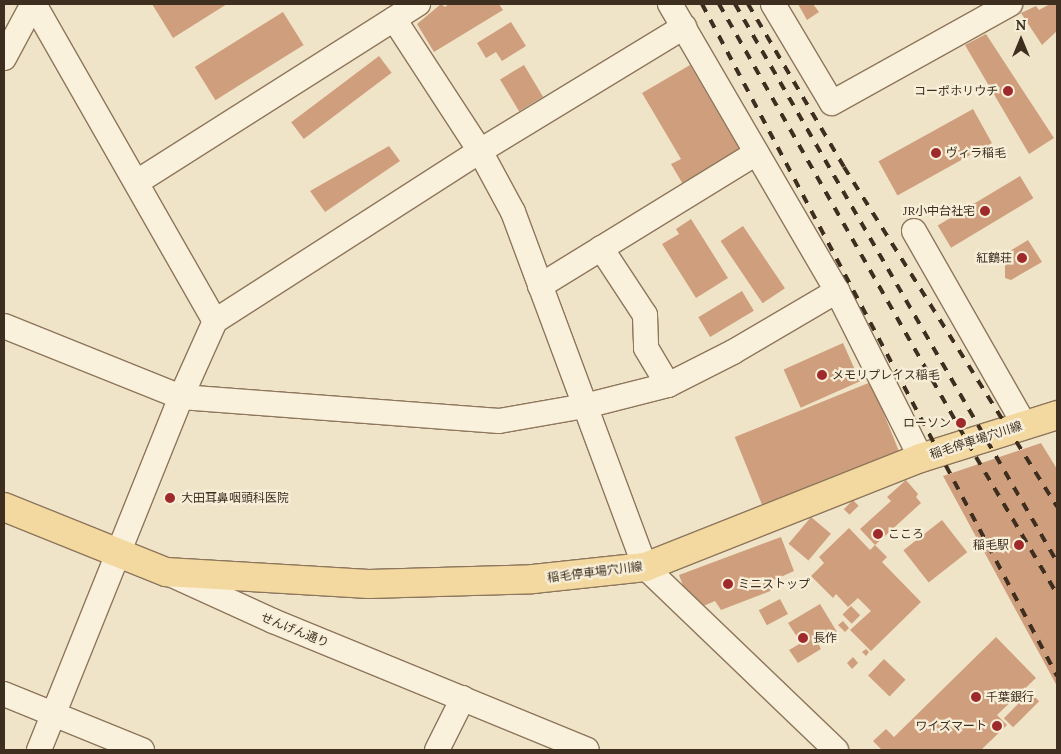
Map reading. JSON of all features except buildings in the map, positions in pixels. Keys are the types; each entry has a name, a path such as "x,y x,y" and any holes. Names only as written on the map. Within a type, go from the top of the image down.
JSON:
{"main road":[{"name":"稲毛停車場穴川線","path":"166,572 370,584 533,579 645,567 922,458 1057,414"},
{"name":"せんげん通り","path":"4,507 166,572"}],"street":[{"path":"4,58 33,4"},
{"path":"33,4 137,182 215,321"},
{"path":"137,182 418,4"},
{"path":"670,4 836,291 922,458"},
{"path":"773,4 832,103 1010,4"},
{"path":"394,19 480,151 513,212 645,567 836,750"},
{"path":"39,750 181,398 215,321 480,151 684,26"},
{"path":"540,286 756,153"},
{"path":"914,230 1024,424"},
{"path":"601,248 645,315 646,348 668,384"},
{"path":"4,326 181,398 499,421 585,406 668,384 733,352 836,291"},
{"name":"せんげん通り","path":"166,572 273,621 587,750"},
{"path":"4,694 142,750"},
{"path":"437,750 463,698"}],"railway":[{"path":"702,4 1057,676"},
{"path":"719,4 976,457 1057,594"},
{"path":"735,4 1057,562"},
{"path":"748,4 844,167 1057,507"}],"place":[{"name":"コーポホリウチ","path":"1008,91"},
{"name":"ヴィラ稲毛","path":"936,153"},
{"name":"JR小中台社宅","path":"985,211"},
{"name":"紅鶴荘","path":"1022,258"},
{"name":"メモリプレイス稲毛","path":"822,375"},
{"name":"ローソン","path":"961,423"},
{"name":"大田耳鼻咽頭科医院","path":"170,498"},
{"name":"こころ","path":"878,534"},
{"name":"稲毛駅","path":"1019,545"},
{"name":"ミニストップ","path":"728,584"},
{"name":"長作","path":"803,638"},
{"name":"千葉銀行","path":"976,697"},
{"name":"ワイズマート","path":"997,726"}]}
